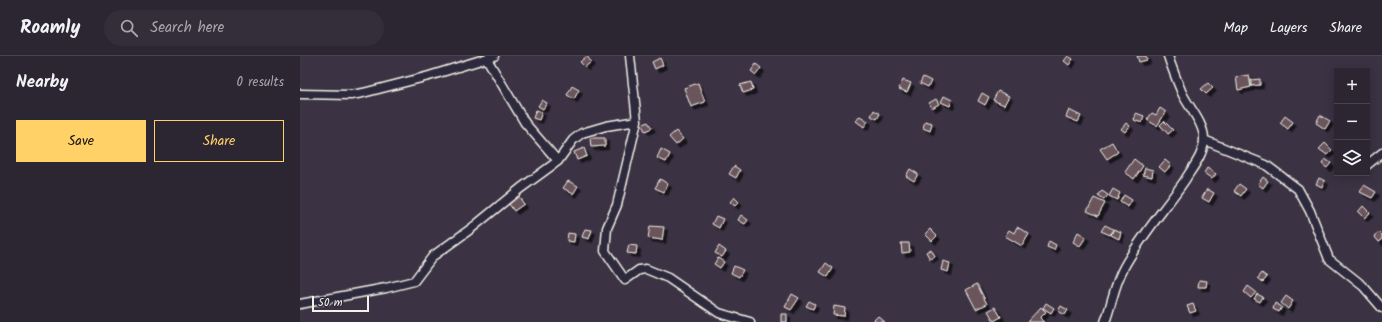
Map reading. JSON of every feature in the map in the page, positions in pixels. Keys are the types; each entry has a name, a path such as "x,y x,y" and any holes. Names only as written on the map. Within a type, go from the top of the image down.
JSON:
{"street":[{"path":"630,56 637,121 617,205 607,228 605,251 625,280 639,270 646,269 668,278 719,313 750,322"},
{"path":"1105,322 1116,284 1123,268 1198,160 1203,150 1203,130 1182,93 1168,56"},
{"path":"300,94 351,96 430,76 490,57 524,123 558,161"},
{"path":"300,304 386,288 414,281 433,256 472,228 521,188 558,161 573,140 582,133 606,126 637,121"},
{"path":"1204,140 1266,165 1298,189 1310,211 1330,259 1363,286 1382,308"},
{"path":"1370,163 1382,153"}],"building":[{"path":"587,56 591,62 585,67 580,62"},
{"path":"1068,56 1073,59 1069,65 1064,61"},
{"path":"1137,56 1146,56 1147,60 1139,62"},
{"path":"660,58 663,65 655,69 652,62"},
{"path":"756,64 761,68 756,75 751,71"},
{"path":"1249,75 1251,87 1238,90 1236,77"},
{"path":"923,77 931,81 928,87 920,83"},
{"path":"1260,79 1260,85 1251,86 1251,80"},
{"path":"903,80 911,83 907,92 899,89"},
{"path":"751,82 753,90 743,93 740,85"},
{"path":"698,83 705,102 691,107 684,88"},
{"path":"1208,83 1213,88 1206,94 1201,89"},
{"path":"572,86 579,90 574,99 567,95"},
{"path":"998,91 1009,96 1004,105 993,100"},
{"path":"982,93 989,97 985,105 978,101"},
{"path":"944,96 952,100 950,106 941,102"},
{"path":"936,99 939,104 932,108 929,103"},
{"path":"542,100 547,103 543,109 538,106"},
{"path":"1160,108 1166,112 1157,126 1147,120 1152,113 1156,115"},
{"path":"536,110 542,112 539,120 533,118"},
{"path":"874,110 880,114 877,119 871,116"},
{"path":"1069,110 1081,116 1078,122 1066,117"},
{"path":"1136,113 1144,116 1142,123 1134,120"},
{"path":"1320,115 1330,121 1325,129 1316,123"},
{"path":"860,116 868,121 864,127 856,121"},
{"path":"1285,116 1293,122 1288,129 1280,123"},
{"path":"925,121 932,123 930,131 923,128"},
{"path":"1164,121 1173,130 1168,134 1160,125"},
{"path":"648,122 652,128 645,131 642,125"},
{"path":"1126,123 1130,126 1125,132 1121,129"},
{"path":"676,131 683,139 676,145 669,137"},
{"path":"590,138 605,138 605,146 591,147"},
{"path":"1112,142 1118,152 1107,159 1100,149"},
{"path":"1325,143 1332,150 1327,155 1319,149"},
{"path":"584,148 587,156 577,160 574,152"},
{"path":"661,149 670,154 666,162 657,158"},
{"path":"1134,159 1143,166 1134,179 1125,172"},
{"path":"1325,159 1331,163 1327,168 1322,164"},
{"path":"1165,160 1171,165 1165,172 1159,167"},
{"path":"734,166 740,170 736,178 729,174"},
{"path":"1145,168 1153,170 1152,177 1143,175"},
{"path":"1207,168 1216,174 1212,179 1204,173"},
{"path":"910,169 918,174 914,181 906,176"},
{"path":"1263,177 1268,181 1263,188 1258,184"},
{"path":"1319,178 1325,181 1322,187 1316,184"},
{"path":"660,179 668,184 664,192 655,188"},
{"path":"568,181 578,186 573,194 563,188"},
{"path":"1239,184 1246,189 1241,196 1234,191"},
{"path":"1364,185 1376,192 1372,198 1360,192"},
{"path":"1113,189 1120,193 1117,200 1109,196"},
{"path":"1207,189 1214,193 1209,202 1202,198"},
{"path":"1102,191 1108,195 1104,200 1098,196"},
{"path":"517,194 524,204 514,211 507,201"},
{"path":"1124,195 1132,200 1128,207 1120,202"},
{"path":"734,197 739,202 735,206 730,202"},
{"path":"1094,198 1105,203 1098,216 1087,211"},
{"path":"1363,206 1370,213 1364,218 1358,212"},
{"path":"741,215 748,220 745,224 738,220"},
{"path":"716,216 723,219 719,228 712,224"},
{"path":"1105,225 1113,229 1110,235 1101,231"},
{"path":"650,226 664,227 662,240 648,238"},
{"path":"1017,227 1029,234 1022,246 1005,236 1009,230 1014,233"},
{"path":"585,229 592,230 589,239 582,237"},
{"path":"930,229 937,236 932,241 925,234"},
{"path":"1114,229 1121,232 1119,239 1111,235"},
{"path":"1078,232 1086,237 1080,246 1073,242"},
{"path":"1379,232 1382,235 1382,240 1379,242 1374,236"},
{"path":"568,233 575,234 574,242 567,241"},
{"path":"1049,241 1056,245 1054,250 1047,247"},
{"path":"901,243 909,243 910,252 902,253"},
{"path":"629,245 637,246 636,254 627,253"},
{"path":"719,246 726,251 722,257 715,253"},
{"path":"931,249 935,256 930,259 926,252"},
{"path":"718,258 724,262 720,268 714,264"},
{"path":"943,261 950,263 948,272 941,270"},
{"path":"826,263 833,268 828,277 820,272"},
{"path":"734,266 743,270 739,277 731,273"},
{"path":"1262,273 1267,277 1263,282 1258,278"},
{"path":"1199,280 1207,281 1206,287 1198,287"},
{"path":"977,284 987,304 976,309 966,290"},
{"path":"1248,286 1256,292 1251,298 1244,292"},
{"path":"792,294 799,298 791,310 785,307"},
{"path":"1257,294 1263,297 1260,302 1254,299"},
{"path":"1286,296 1293,301 1288,309 1281,303"},
{"path":"809,301 815,304 813,309 806,306"},
{"path":"1046,303 1054,308 1051,313 1043,308"},
{"path":"1275,303 1282,307 1279,312 1273,309"},
{"path":"1193,304 1196,311 1190,313 1187,306"},
{"path":"834,306 845,308 844,316 833,315"},
{"path":"1061,306 1068,310 1065,315 1058,311"},
{"path":"995,307 1001,317 994,321 988,311"},
{"path":"1041,307 1046,312 1040,318 1044,322 1027,322"},
{"path":"781,314 787,314 787,322 781,322"},
{"path":"878,316 885,322 872,322"}]}
